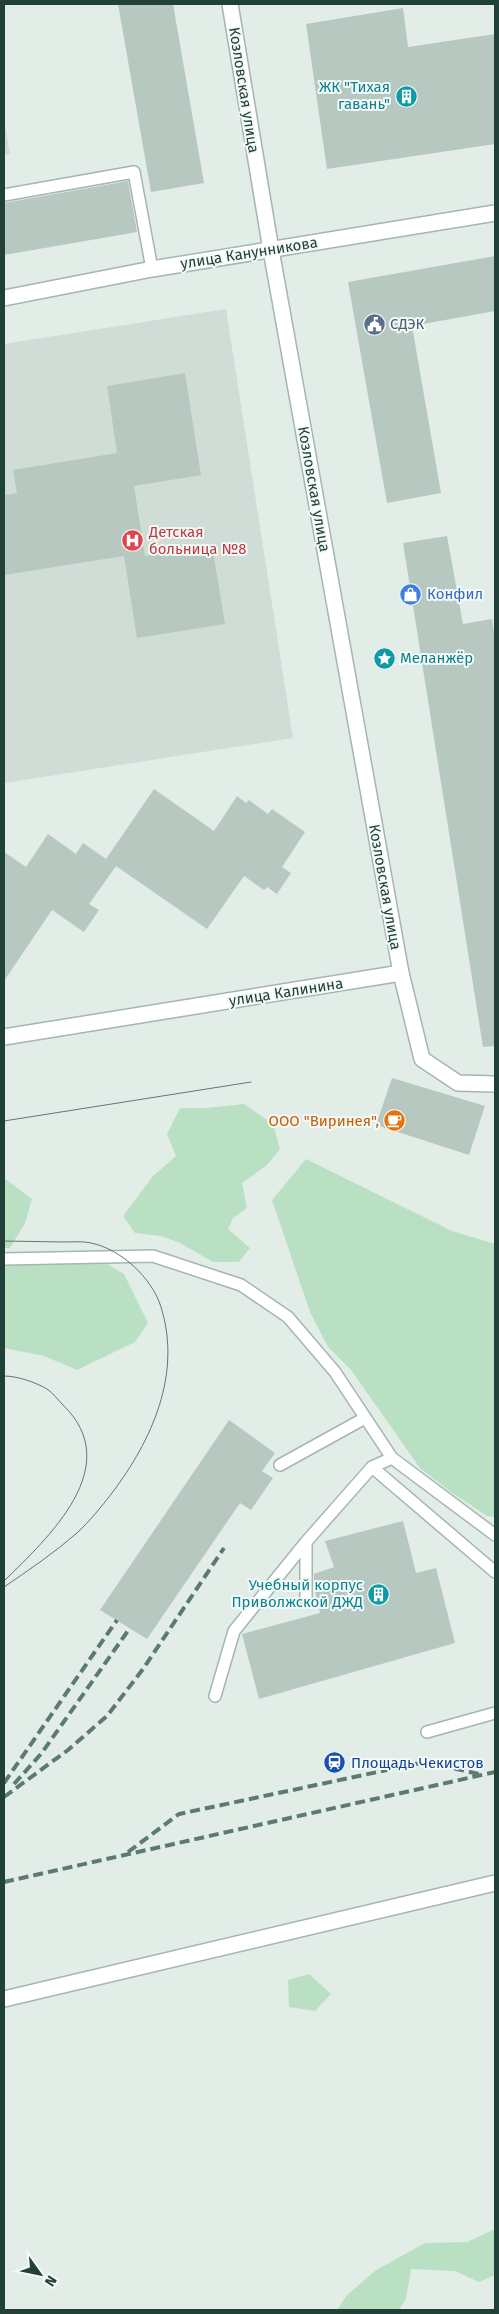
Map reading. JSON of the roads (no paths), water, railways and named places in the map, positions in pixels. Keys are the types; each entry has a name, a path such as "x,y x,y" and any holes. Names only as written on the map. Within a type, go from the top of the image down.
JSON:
{"street":[{"name":"Козловская улица","path":"230,4 270,250 401,973"},
{"name":"улица Канунникова","path":"4,298 152,269 495,213"},
{"name":"улица Калинина","path":"4,1037 401,973"},
{"path":"401,973 422,1059 458,1083 495,1084"},
{"path":"4,1999 495,1883"}],"lane":[{"path":"4,195 134,172 152,269"},
{"path":"4,1258 153,1256 241,1285 288,1317 335,1372 392,1458 495,1535"},
{"path":"280,1464 365,1418"},
{"path":"215,1696 234,1631 306,1542 372,1466 392,1458"},
{"path":"372,1466 495,1572"},
{"path":"306,1542 306,1599"},
{"path":"427,1732 495,1713"}],"tram line":[{"path":"4,1121 251,1082"},
{"path":"4,1241 88,1242 102,1246 124,1258 143,1276 157,1296 167,1332 168,1357 165,1381 151,1429 126,1473 112,1493 77,1533 4,1587"},
{"path":"4,1376 32,1382 51,1392 80,1428 87,1452 84,1476 74,1499 59,1522 41,1544 4,1581"}],"railway":[{"path":"4,1797 68,1750 107,1716 143,1669 224,1548"},
{"path":"4,1783 117,1620"},
{"path":"14,1784 41,1754 130,1628"},
{"path":"128,1852 179,1814 425,1762 479,1774"},
{"path":"4,1882 495,1772"}],"place":[{"name":"ЖК \"Тихая гавань\"","path":"406,96"},
{"name":"СДЭК","path":"374,324"},
{"name":"Детская больница №8","path":"133,541"},
{"name":"Конфил","path":"411,594"},
{"name":"Меланжёр","path":"384,658"},
{"name":"ООО \"Виринея\",","path":"395,1121"},
{"name":"Учебный корпус Приволжской ДЖД","path":"379,1594"},
{"name":"Площадь Чекистов","path":"335,1763"}]}
